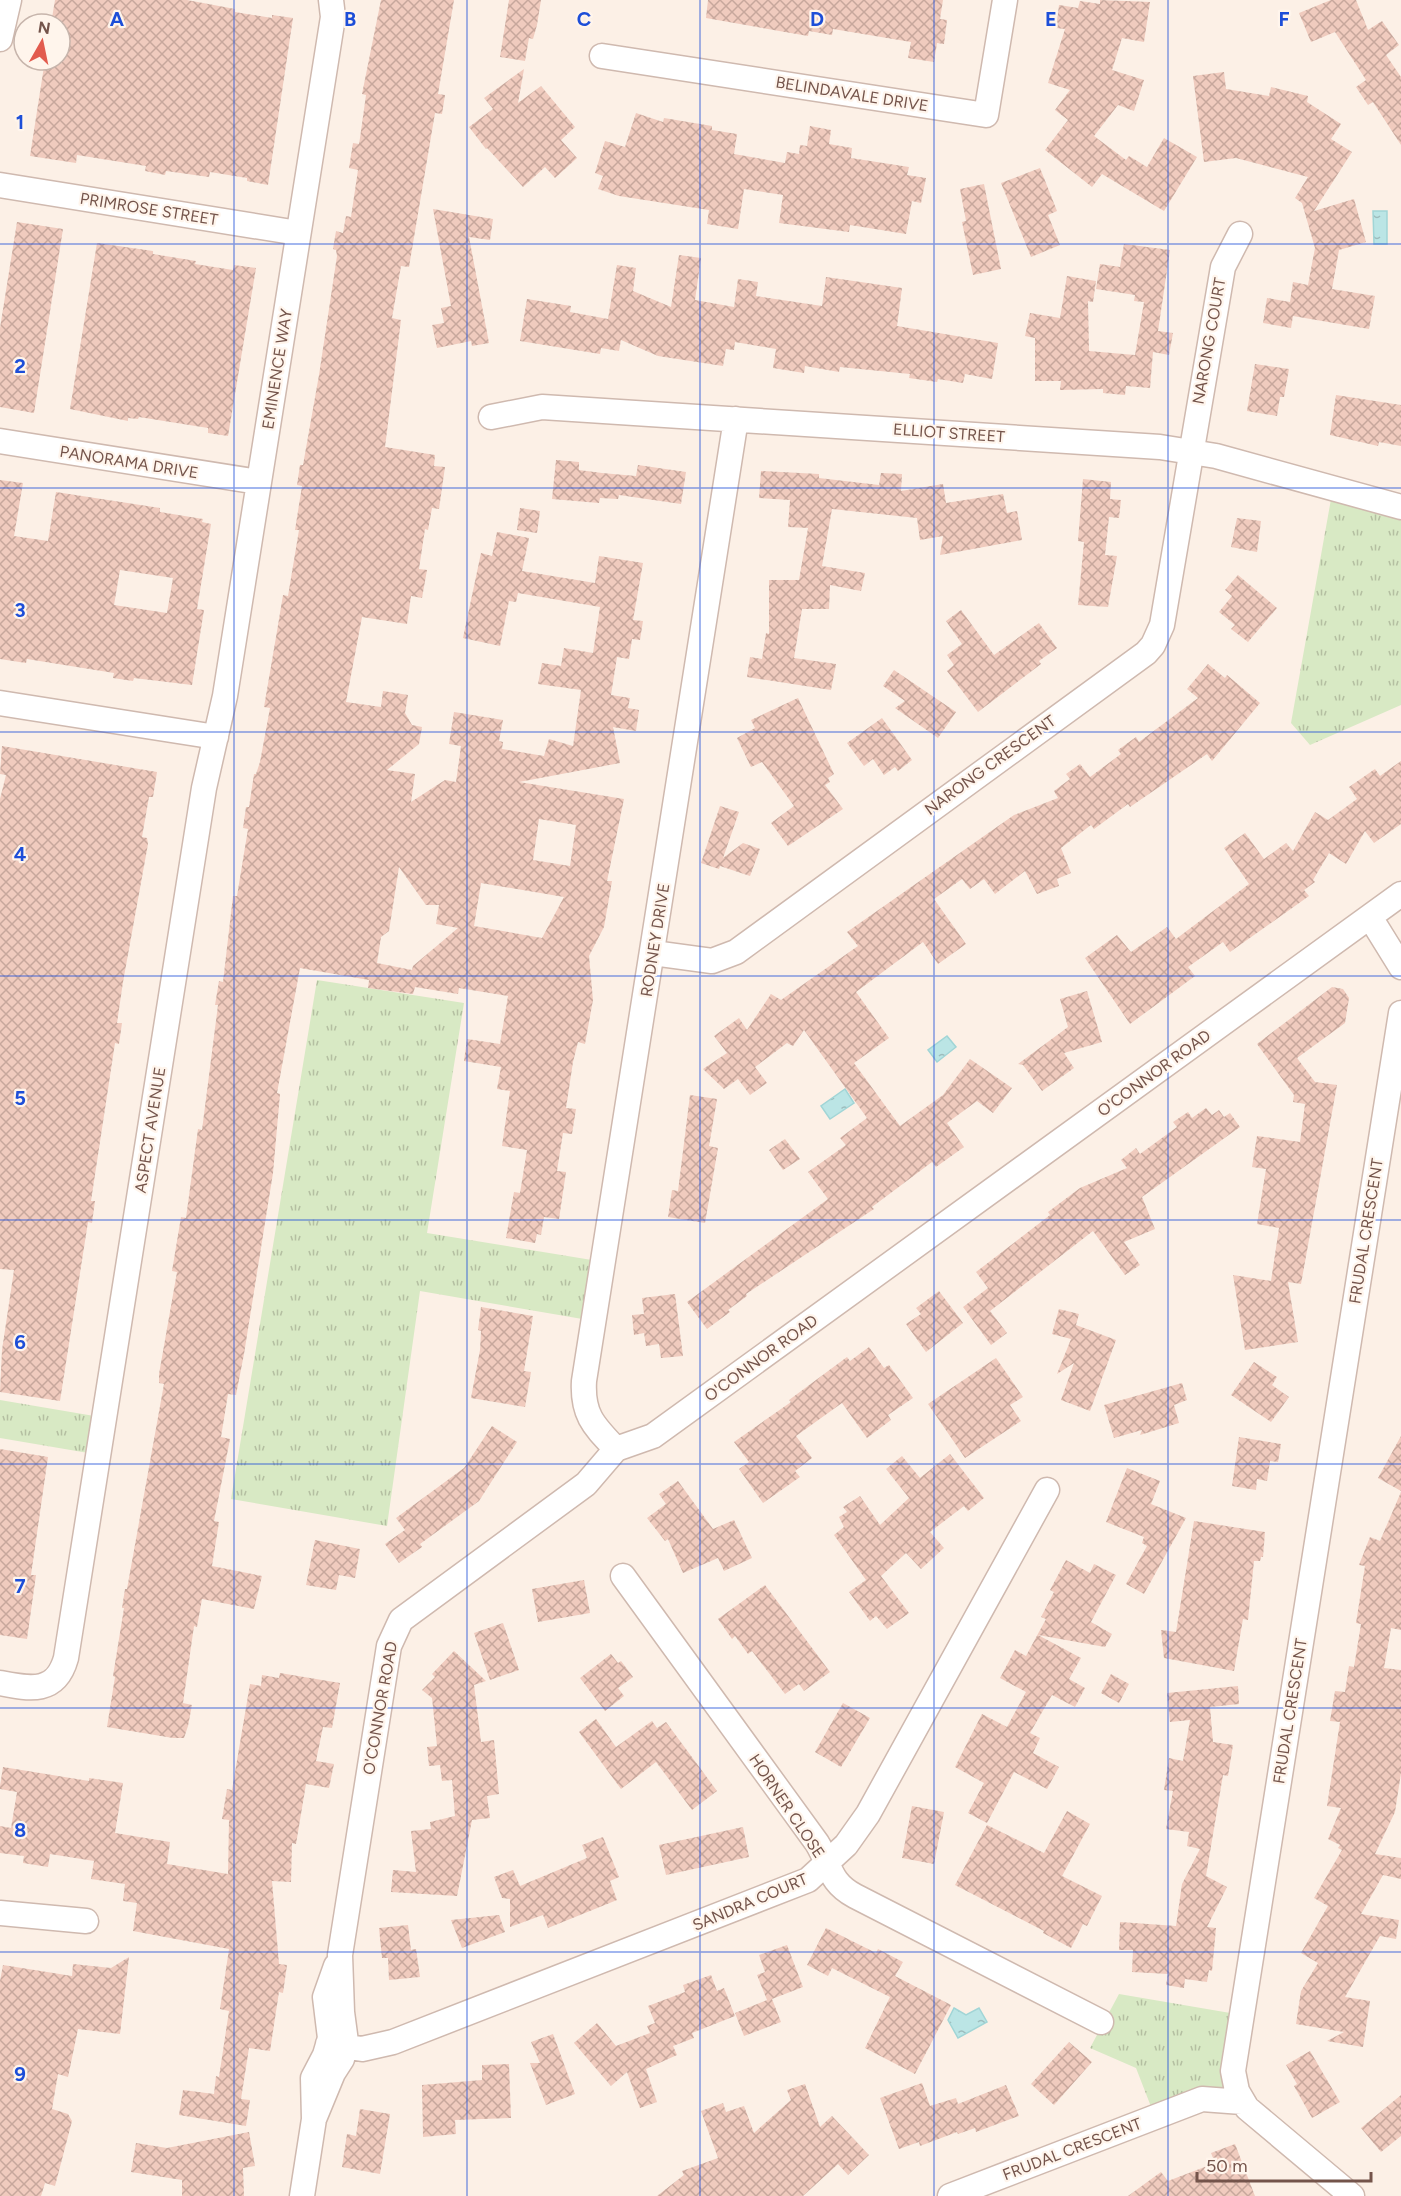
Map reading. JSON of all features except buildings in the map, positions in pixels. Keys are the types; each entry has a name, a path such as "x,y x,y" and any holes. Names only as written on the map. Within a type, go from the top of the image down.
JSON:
{"street":[{"path":"0,39 9,0"},
{"name":"EMINENCE WAY","path":"216,737 333,16 331,0"},
{"name":"BELINDAVALE DRIVE","path":"602,56 987,115 1005,0"},
{"name":"PRIMROSE STREET","path":"0,185 298,233"},
{"name":"NARONG COURT","path":"1189,451 1223,267 1240,234"},
{"name":"ELLIOT STREET","path":"491,417 543,407 1160,447 1216,456 1401,507"},
{"name":"RODNEY DRIVE","path":"616,1449 590,1419 583,1401 584,1381 736,419"},
{"name":"PANORAMA DRIVE","path":"0,441 259,482"},
{"name":"NARONG CRESCENT","path":"653,953 712,961 736,952 1146,653 1153,645 1162,624 1189,451"},
{"path":"0,703 216,737"},
{"name":"ASPECT AVENUE","path":"0,1683 26,1688 47,1685 60,1675 66,1658 204,788 216,737"},
{"name":"O'CONNOR ROAD","path":"302,2196 314,2119 313,2078 337,2045 325,1996 340,1955 389,1646 396,1628 408,1612 586,1485 616,1449 653,1436 1401,894"},
{"path":"1370,917 1401,967"},
{"name":"FRUDAL CRESCENT","path":"950,2196 1202,2099 1242,2102 1233,2079 1234,2061 1401,1013"},
{"name":"SANDRA COURT","path":"337,2045 370,2048 393,2042 794,1888 827,1865 846,1845 868,1814 1047,1490"},
{"name":"HORNER CLOSE","path":"623,1576 817,1843 833,1880 847,1892 1101,2022"},
{"path":"0,1913 86,1921"},
{"path":"1242,2102 1262,2123 1352,2196"}],"green space":[{"path":"1333,488 1401,507 1401,705 1310,745 1291,723"},
{"path":"317,980 464,1003 427,1233 604,1262 594,1321 420,1291 387,1526 231,1499"},
{"path":"0,1400 106,1418 100,1455 0,1438"},
{"path":"1119,1994 1242,2015 1235,2085 1155,2117 1136,2068 1090,2048"}],"water":[{"path":"1373,211 1387,211 1387,244 1374,244"},
{"path":"947,1036 956,1047 937,1062 928,1050"},
{"path":"845,1089 854,1103 830,1119 821,1106"},
{"path":"954,2008 966,2015 979,2008 987,2022 958,2038 948,2020"}]}
